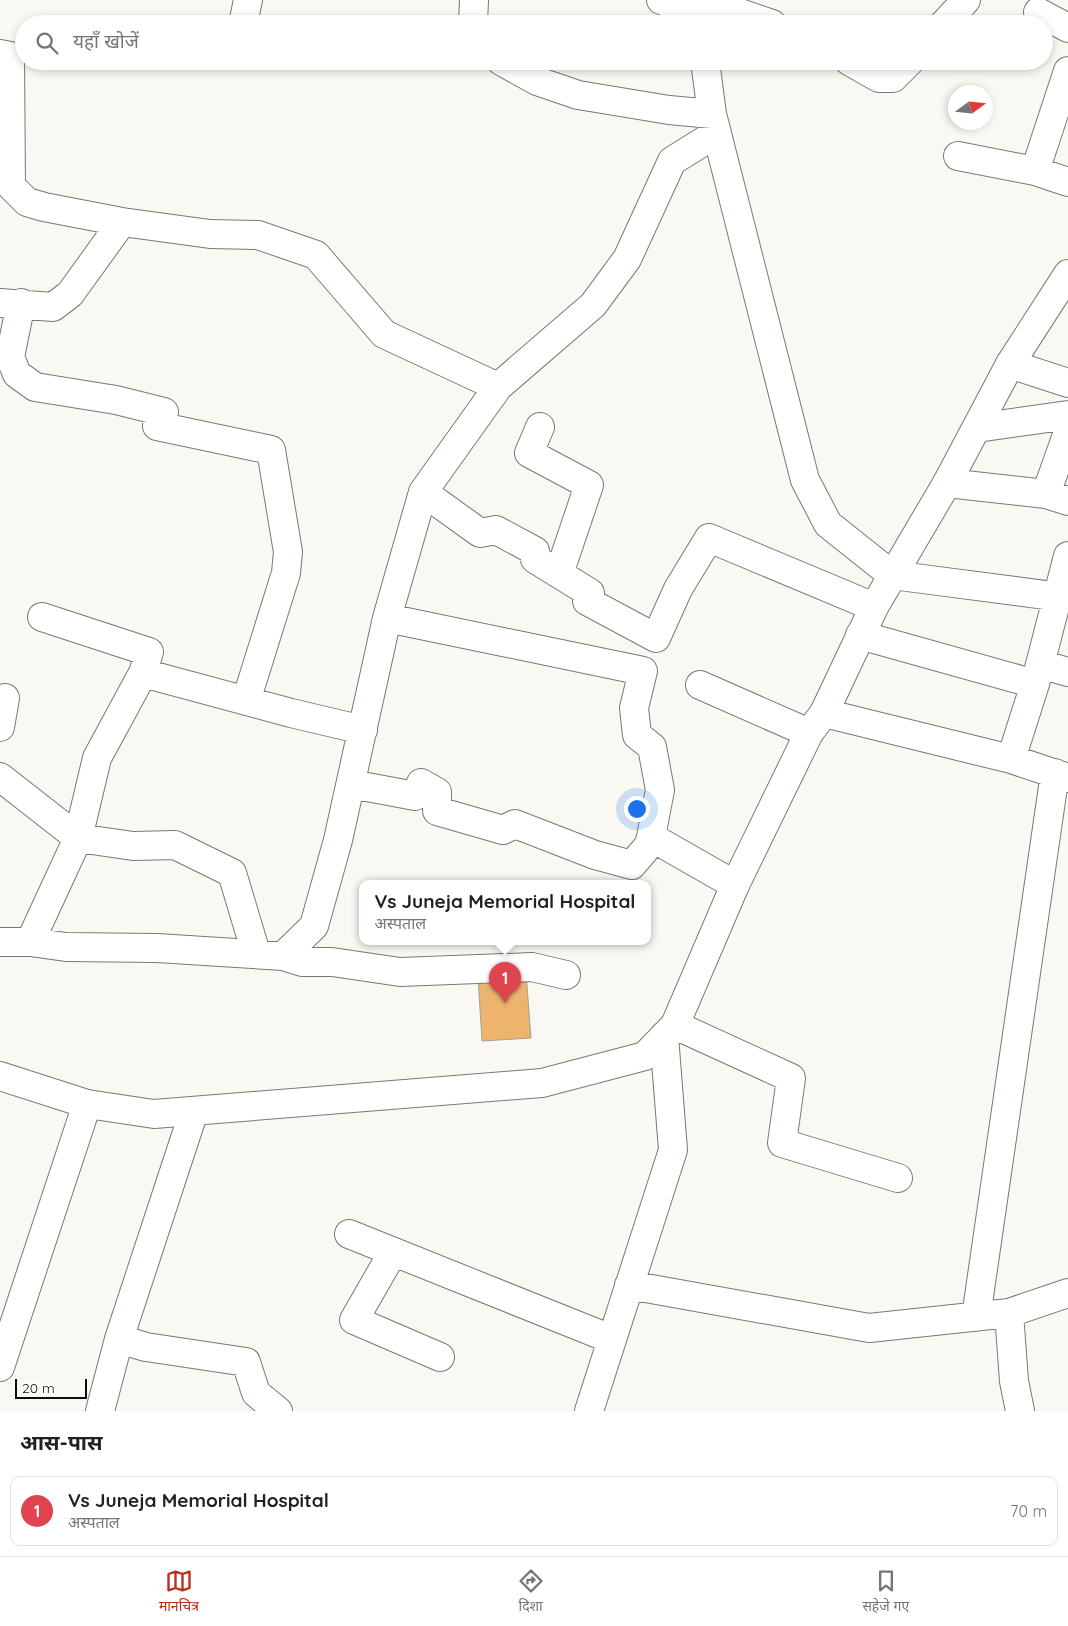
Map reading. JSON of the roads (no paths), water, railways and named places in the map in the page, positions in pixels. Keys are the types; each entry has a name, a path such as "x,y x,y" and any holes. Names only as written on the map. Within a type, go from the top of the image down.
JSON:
{"street":[{"path":"245,15 248,0"},
{"path":"473,15 474,0"},
{"path":"661,0 728,15"},
{"path":"952,15 966,0"},
{"path":"1038,12 1044,15"},
{"path":"1053,20 1068,28"},
{"path":"0,54 10,56 11,186 27,202 44,208 122,222 210,234 258,236 316,254 384,334 498,387"},
{"path":"517,70 537,81 578,95 669,110 714,124"},
{"path":"706,70 714,124 804,480 828,524 892,575 1063,597"},
{"path":"865,70 879,78 893,78 901,70"},
{"path":"1035,171 1068,71"},
{"path":"283,956 314,926 338,840 387,618 423,492 498,387 593,305 627,259 672,161 714,124"},
{"path":"958,156 1035,171 1068,182"},
{"path":"122,222 70,294 53,307 11,303 10,357 18,374 35,387 116,400 164,412 157,426 271,450 288,552 273,620 246,701"},
{"path":"0,1076 87,1104 154,1114 542,1083 646,1056 669,1031 735,885 874,607 948,483 1010,364 1068,274"},
{"path":"1010,364 1068,383"},
{"path":"976,428 1068,415"},
{"path":"540,427 529,453 589,484 559,574"},
{"path":"948,483 1057,497 1068,432"},
{"path":"423,492 480,533 496,530 536,551 535,559 590,593 588,601 656,638 678,589 708,538 874,607"},
{"path":"1011,759 1063,597 1068,556"},
{"path":"30,942 78,838 97,758 143,673 149,652 42,617"},
{"path":"350,784 415,796 421,782 437,792 437,811 502,830 515,824 595,855 632,865 649,845 651,837 660,790 652,747 636,735 634,708 643,671 387,618"},
{"path":"860,634 1038,674 1068,672"},
{"path":"143,673 363,730"},
{"path":"700,685 816,723 1011,759 1061,775 976,1317"},
{"path":"0,727 6,698"},
{"path":"0,777 78,838 133,846 175,845 232,873 256,953"},
{"path":"651,837 735,885"},
{"path":"0,942 30,942 66,947 157,948 256,953 283,956 302,962 332,962 400,972 532,967 566,975"},
{"path":"669,1031 790,1078 782,1143 898,1178"},
{"path":"589,1411 673,1150 669,1031"},
{"path":"2,1351 87,1104"},
{"path":"100,1411 119,1339 194,1111"},
{"path":"349,1234 611,1339"},
{"path":"393,1252 354,1320 440,1357"},
{"path":"628,1285 869,1328 1009,1313 1068,1293"},
{"path":"1009,1313 1014,1381 1020,1411"},
{"path":"119,1339 146,1347 246,1362 256,1393 278,1411"}],"place":[{"name":"Vs Juneja Memorial Hospital","path":"505,1003"}]}
